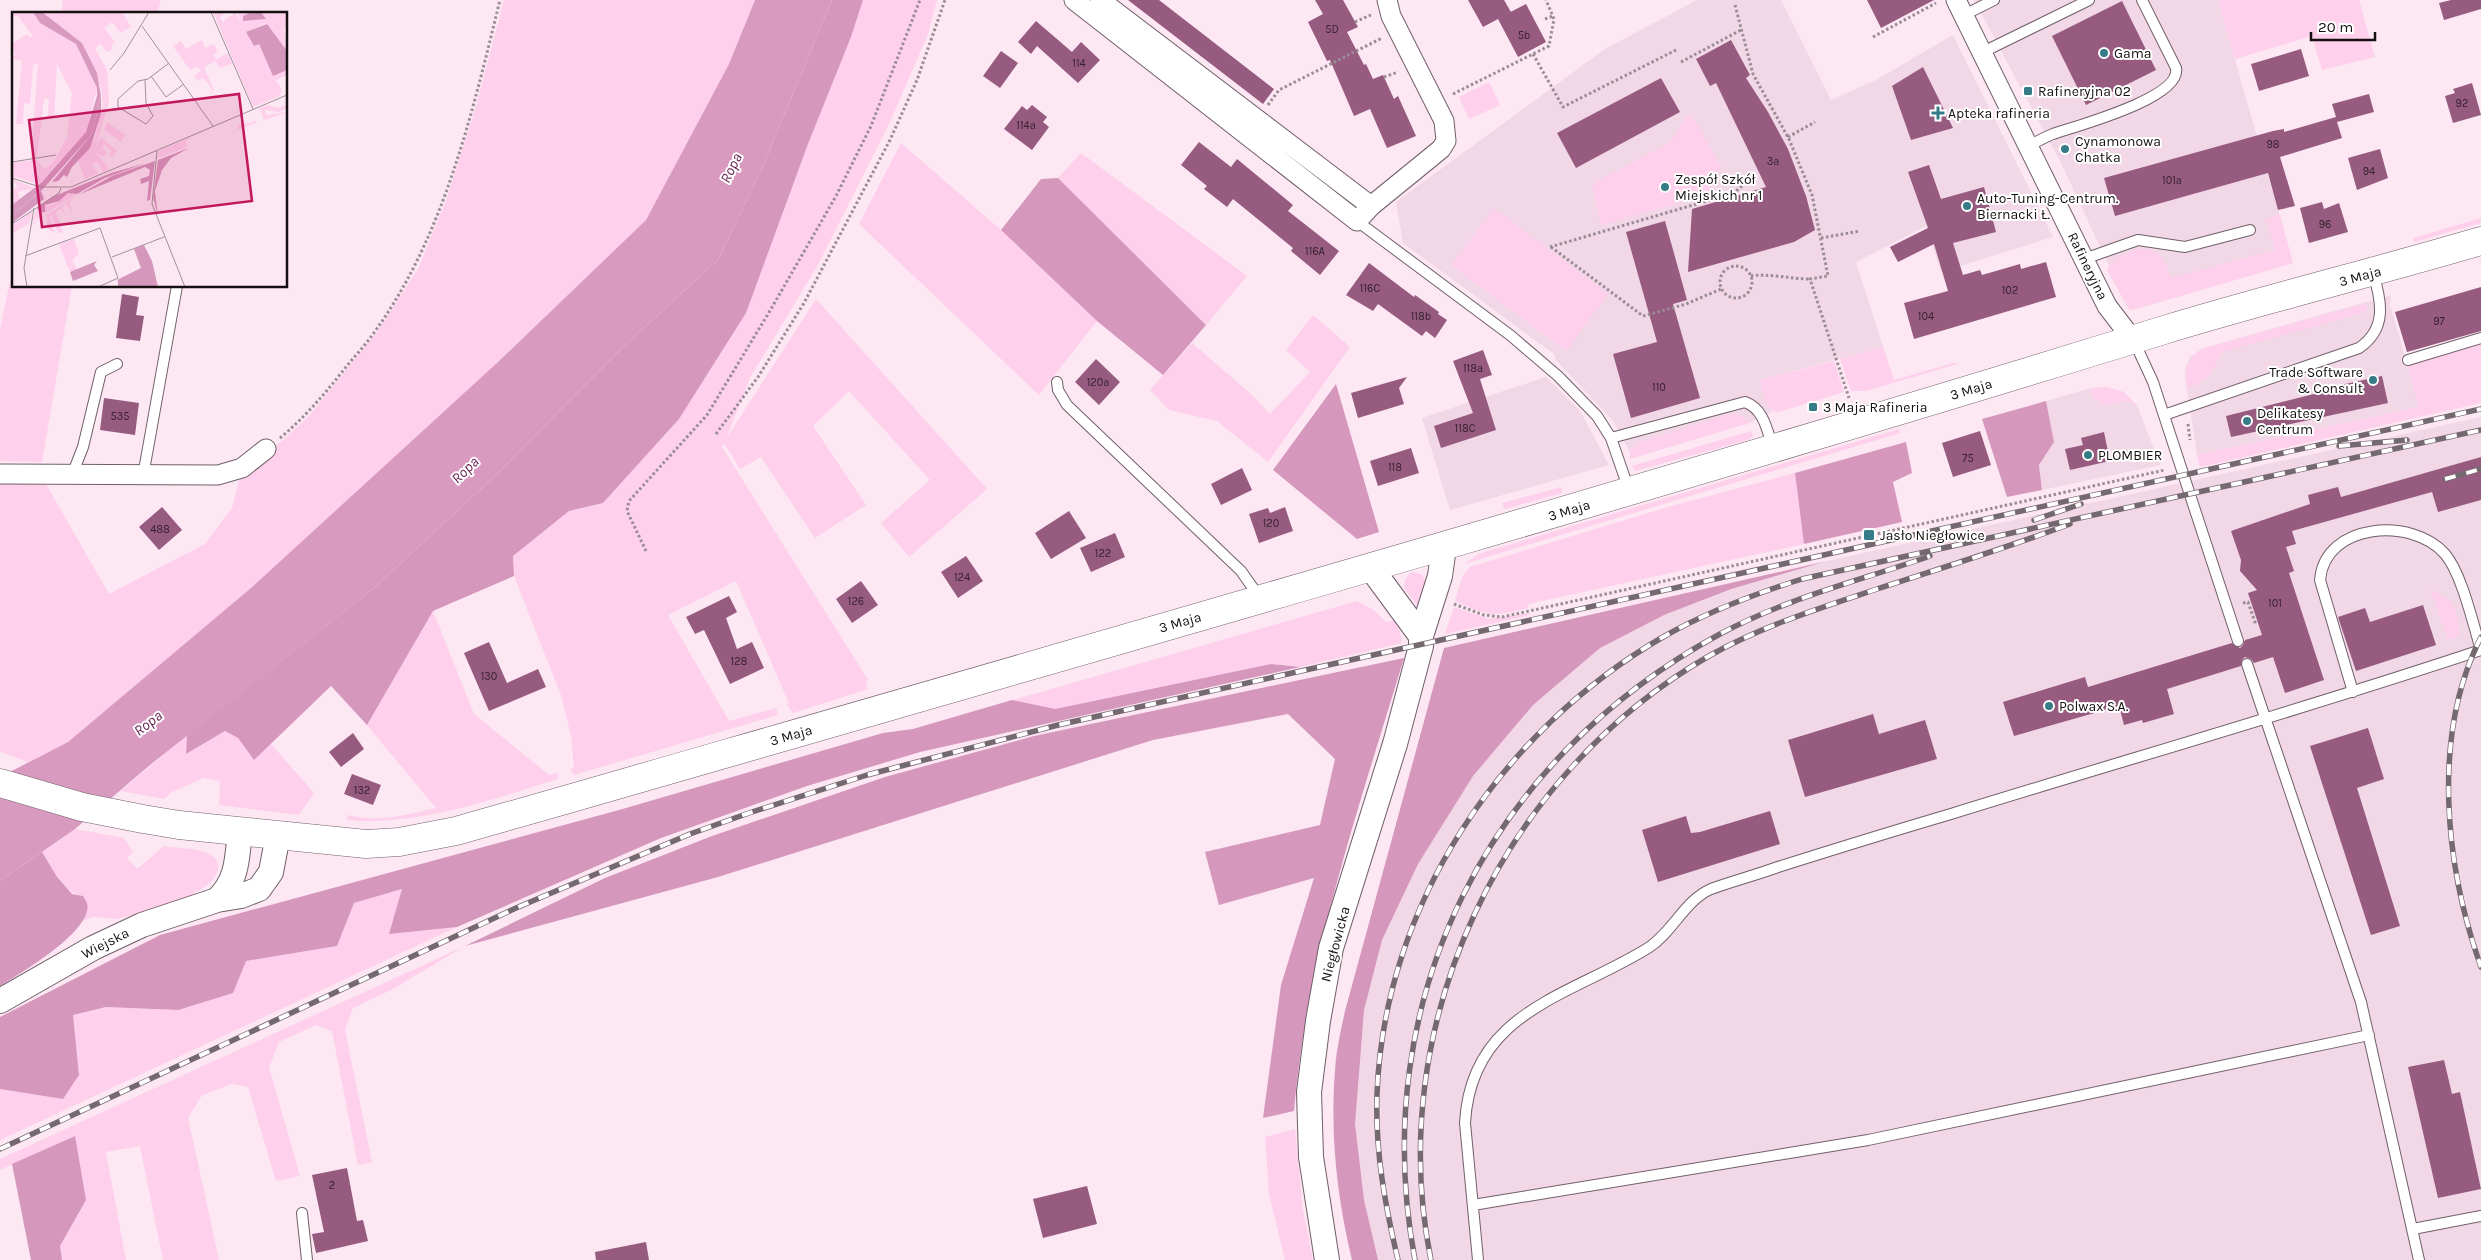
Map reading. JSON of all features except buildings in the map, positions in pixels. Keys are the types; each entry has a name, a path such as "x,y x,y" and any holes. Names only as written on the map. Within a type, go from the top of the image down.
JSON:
{"main road":[{"name":"3 Maja","path":"0,783 82,807 171,824 357,843 399,842 456,830 1444,548 2133,340 2481,241"}],"street":[{"path":"1074,0 1357,221 1371,206 1444,146 1446,128 1391,16 1387,0"},
{"path":"1100,0 1371,206"},
{"name":"Rafineryjna","path":"1960,7 2113,316 2133,340"},
{"path":"0,474 218,475 242,468 266,449"},
{"name":"Niegłowicka","path":"1327,1260 1311,1157 1309,1092 1318,1021 1331,948 1395,744 1421,646 1421,636 1432,606 1444,548"},
{"path":"1371,568 1421,636"},
{"path":"217,900 229,887 235,875 240,831"},
{"name":"Wiejska","path":"0,1001 93,948 142,924 217,900 252,893 264,884 273,867 278,835"}],"lane":[{"path":"1960,7 1994,0"},
{"path":"1983,52 2089,0"},
{"path":"2029,145 2051,135 2091,124 2147,99 2164,89 2174,78 2176,68 2142,0"},
{"path":"1357,221 1533,354 1591,410 1611,438 1630,492"},
{"path":"2084,258 2138,240 2185,247 2250,230"},
{"path":"2164,415 2359,348 2366,343 2378,326 2381,317 2381,300 2373,273"},
{"path":"143,476 177,288"},
{"path":"2408,360 2481,338"},
{"path":"2133,340 2143,357 2164,415 2238,641"},
{"path":"72,475 83,447 101,372 117,364"},
{"path":"1057,382 1058,390 1066,404 1241,571 1260,599"},
{"path":"1611,438 1745,402 1760,412 1773,449"},
{"path":"1478,1260 1465,1123 1466,1101 1476,1074 1494,1043 1526,1012 1566,989 1648,948 1662,938 1703,893 1808,857 2265,720 2352,692 2481,650 2462,589 2450,562 2440,549 2425,538 2408,532 2389,530 2360,534 2344,541 2332,551 2324,564 2320,580 2352,692"},
{"path":"2247,664 2360,1002 2419,1260"},
{"path":"1472,1205 1868,1140 2369,1036"},
{"path":"302,1213 307,1260"},
{"path":"2413,1229 2481,1216"}],"path":[{"path":"266,449 318,401 374,334 408,276 445,196 480,78 500,0"},
{"path":"646,551 627,511 629,502 707,415 771,309 836,196 871,126 920,0"},
{"path":"716,434 762,371 804,303 890,140 917,80 945,0"},
{"path":"1435,103 1549,46 1552,16 1546,0"},
{"path":"1873,37 1942,0"},
{"path":"1735,5 1753,74 1788,137 1812,195 1828,276 1810,279 1779,278 1760,274 1751,276"},
{"path":"1355,22 1372,15"},
{"path":"1545,19 1552,16"},
{"path":"1680,62 1741,30"},
{"path":"1258,120 1279,90 1384,37"},
{"path":"1533,54 1563,107 1676,50"},
{"path":"1788,137 1815,122"},
{"path":"1721,289 1686,304 1643,316 1550,247 1734,193 1743,185 1742,177"},
{"path":"1821,238 1860,231"},
{"path":"1741,266 1751,276 1751,289 1743,297 1732,298 1721,289 1720,278 1730,267 1741,266"},
{"path":"1810,279 1850,398"},
{"path":"1452,603 1484,615 1502,617 2165,470"},
{"path":"2243,603 2248,602 2254,614 2256,625"}],"shaded area":[{"path":"63,0 161,0 158,12 61,12"},
{"path":"504,0 755,0 729,64 646,220 498,362 251,588 68,742 28,762 0,752 0,479 43,479 109,594 205,544 232,508 241,474 309,416 376,333 418,269 447,198 477,103"},
{"path":"832,0 863,0 851,37 808,144 746,313 679,419 603,503 569,511 513,556 514,576 433,611 367,725 331,686 254,760 238,738 225,731 186,754 187,735 374,588 494,477 622,348 718,260 760,173"},
{"path":"863,0 937,0 928,34 890,122 819,263 750,378 726,439 816,299 987,489 909,557 881,523 930,480 849,391 813,426 866,505 815,538 761,457 740,469 724,443 722,447 868,680 866,681 868,689 793,713 786,704 789,703 736,581 668,615 729,721 776,708 778,715 574,775 570,769 574,768 571,736 561,695 514,576 513,556 569,511 603,503 679,419 746,313 808,144 851,37"},
{"name":"Zespół Szkół Miejskich nr 1","path":"1697,0 1781,0 1831,100 1876,80 1953,35 2053,237 1941,272 1926,226 1856,262 1883,347 1760,380 1771,410 1774,411 1749,423 1633,458 1614,422 1556,360 1554,354 1403,243 1396,202 1605,49"},
{"path":"1974,0 2218,0 2293,263 2132,310 2129,309 2061,163"},
{"path":"2218,0 2359,0 2375,57 2322,70 2312,36 2235,59"},
{"path":"1489,82 1500,105 1469,119 1459,97"},
{"path":"1692,115 1721,167 1710,194 1601,225 1592,184 1671,142 1684,119"},
{"path":"901,143 1001,230 1097,321 1039,395 859,224"},
{"path":"1081,153 1247,276 1206,325 1058,178"},
{"path":"1058,178 1206,325 1163,375 1097,321 1001,230 1041,179"},
{"path":"1494,208 1608,294 1566,351 1451,265"},
{"path":"2280,215 2293,263 2132,310 2127,306 2107,270 2124,254 2139,249 2147,249 2161,257 2166,264 2171,278 2275,250 2266,219"},
{"path":"2481,218 2481,223 2414,242 2413,238"},
{"path":"12,272 12,288 72,288 42,462 0,461 0,330"},
{"path":"2391,295 2390,305 2420,407 2197,455 2185,376 2186,366 2191,356 2204,348"},
{"path":"2364,304 2368,308 2363,313 2222,352 2209,375 2187,388 2186,369 2188,364 2194,355 2204,348"},
{"path":"1313,315 1350,347 1268,462 1217,421 1169,410 1150,390 1192,343 1251,394 1270,414 1310,372 1286,350"},
{"path":"2481,344 2481,403 2200,467 2197,455 2419,407 2407,364"},
{"path":"1883,347 1894,380 1957,362 1957,364 1866,391 1851,391 1840,359"},
{"path":"1834,361 1844,392 1779,412 1774,411 1767,404 1760,380"},
{"path":"1546,377 1580,411 1609,465 1450,510 1422,418"},
{"path":"1336,384 1379,532 1357,539 1273,470"},
{"path":"2106,387 2124,392 2137,405 2127,401 2101,406 2100,399 2094,399 2091,388"},
{"path":"2091,388 2094,399 2100,398 2102,406 2127,401 2137,405 2160,465 2042,490 2039,465 2054,442 2046,401"},
{"path":"2046,401 2054,442 2039,465 2042,490 2007,497 1982,419"},
{"path":"1733,413 1744,417 1749,423 1629,459 1631,449 1640,442"},
{"path":"2481,417 2481,1260 1376,1260 1362,1200 1354,1125 1363,1010 1381,940 1416,864 1472,775 1532,704 1599,648 1663,614 1731,587 1827,561"},
{"path":"1899,429 1900,433 1464,564 1481,553"},
{"path":"1751,431 1753,436 1748,440 1635,471 1632,466"},
{"path":"1906,442 1912,473 1893,482 1902,522 1804,544 1795,473"},
{"path":"1795,473 1804,544 1528,604 1528,608 1507,613 1491,614 1475,610 1455,601 1462,577 1470,567 1668,507"},
{"path":"1562,487 1562,493 1505,509 1502,503"},
{"path":"1827,561 1731,589 1664,615 1600,648 1533,705 1473,776 1418,864 1382,940 1364,1010 1355,1124 1364,1200 1378,1260 1352,1260 1342,1213 1334,1143 1334,1095 1338,1048 1345,1011 1444,648"},
{"path":"1411,572 1421,574 1426,581 1418,606 1404,588 1405,580"},
{"path":"2430,590 2445,597 2454,608 2458,621 2458,637 2448,640"},
{"path":"1357,601 1374,610 1386,622 1395,620 1400,631 1402,643 1300,667 1271,664 1055,709 1013,700"},
{"path":"1454,607 1490,619 1529,613 1530,615 1445,634"},
{"path":"433,611 474,714 549,775 558,773 558,779 454,810 401,819 347,820 348,815 382,818 436,808 367,725"},
{"path":"1404,658 1353,826 1323,939 1310,996 1294,1111 1263,1118 1281,985 1314,878 1219,905 1205,852 1320,825 1335,759 1288,714 1153,740 718,877 465,946 605,878 712,836 885,777 1034,736"},
{"path":"1271,664 1300,667 920,752 807,786 661,838 457,927 389,934 402,889 354,903 337,946 246,961 233,993 178,1010 106,1007 73,1015 79,1075 63,1099 0,1089 0,1017 160,935 619,810 883,733 913,729 1012,700 1055,709"},
{"path":"225,731 238,738 254,759 271,744 314,793 299,815 219,805 220,781 204,778 172,792 164,799 121,791 187,735 186,754"},
{"path":"75,829 124,838 133,852 127,858 137,869 164,846 192,849 207,853 214,857 218,868 213,880 194,892 194,897 118,919 93,917 80,922 87,909 83,896 75,894 63,885 42,852"},
{"path":"42,852 57,877 72,894 83,896 88,909 74,932 63,942 36,963 0,986 0,881"},
{"path":"402,889 390,934 457,927 0,1140 0,1089 63,1099 79,1075 73,1015 106,1007 178,1010 246,961 337,946 354,903"},
{"path":"465,946 391,990 353,1008 345,1030 372,1162 358,1165 332,1031 316,1025 279,1042 269,1067 300,1176 276,1181 248,1087 232,1084 202,1095 188,1118 219,1260 163,1260 140,1146 106,1152 126,1260 62,1260 60,1246 86,1200 74,1136 0,1170 0,1159"},
{"path":"1295,1129 1303,1211 1313,1260 1285,1260 1269,1194 1265,1137"},
{"path":"75,1136 86,1200 60,1246 62,1260 31,1260 12,1164"}],"water":[{"name":"Ropa","path":"755,0 832,0 760,173 718,260 622,348 494,477 374,588 150,765 75,829 0,881 0,777 68,742 251,588 498,362 646,220 729,64"}],"railway":[{"path":"0,1149 516,908 690,834 867,775 1058,725 2481,409"},
{"path":"1398,1260 1379,1157 1377,1094 1385,1024 1402,956 1428,891 1462,830 1503,773 1551,721 1604,676 1663,637 1697,620 1749,597 1802,579 2481,430"},
{"path":"2339,446 2407,440"},
{"path":"2445,479 2481,469"},
{"path":"2034,520 2081,504"},
{"path":"1431,1260 1421,1171 1425,1083 1443,997 1474,914 1517,837 1571,768 1636,706 1709,656 1729,645 1813,611 1998,550 2070,524"},
{"path":"1415,1260 1405,1164 1410,1070 1429,981 1462,896 1509,818 1568,748 1639,686 1720,634 1745,621 1797,600 1930,556"},
{"path":"2481,637 2465,675 2455,716 2450,758 2449,801 2452,844 2459,887 2481,967"}],"place":[{"name":"Gama","path":"2104,53"},
{"name":"Rafineryjna 02","path":"2028,91"},
{"name":"Apteka rafineria","path":"1938,113"},
{"name":"Cynamonowa Chatka","path":"2065,149"},
{"name":"Zespół Szkół Miejskich nr 1","path":"1665,187"},
{"name":"Auto-Tuning-Centrum. Biernacki Ł.","path":"1967,206"},
{"name":"Trade Software & Consult","path":"2373,380"},
{"name":"3 Maja Rafineria","path":"1813,407"},
{"name":"Delikatesy Centrum","path":"2247,421"},
{"name":"PLOMBIER","path":"2088,455"},
{"name":"Jasło Niegłowice","path":"1869,535"},
{"name":"Polwax S.A.","path":"2049,706"}]}
